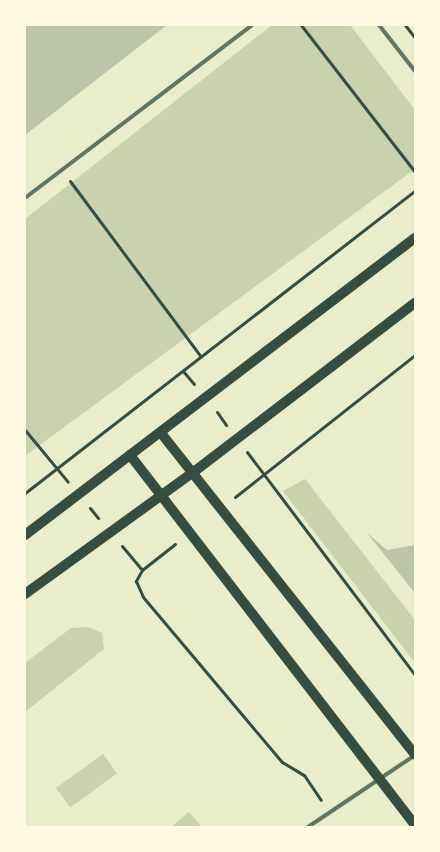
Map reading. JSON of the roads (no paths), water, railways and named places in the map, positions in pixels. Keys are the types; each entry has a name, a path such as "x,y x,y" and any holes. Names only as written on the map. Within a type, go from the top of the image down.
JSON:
{"main road":[{"path":"25,535 130,455 161,434 415,238"},
{"path":"25,594 191,474 415,303"},
{"path":"161,434 415,755"},
{"path":"130,455 160,497 415,825"}],"lane":[{"path":"25,198 252,25"},
{"path":"379,25 415,71"},
{"path":"308,827 328,810 415,755"}]}
